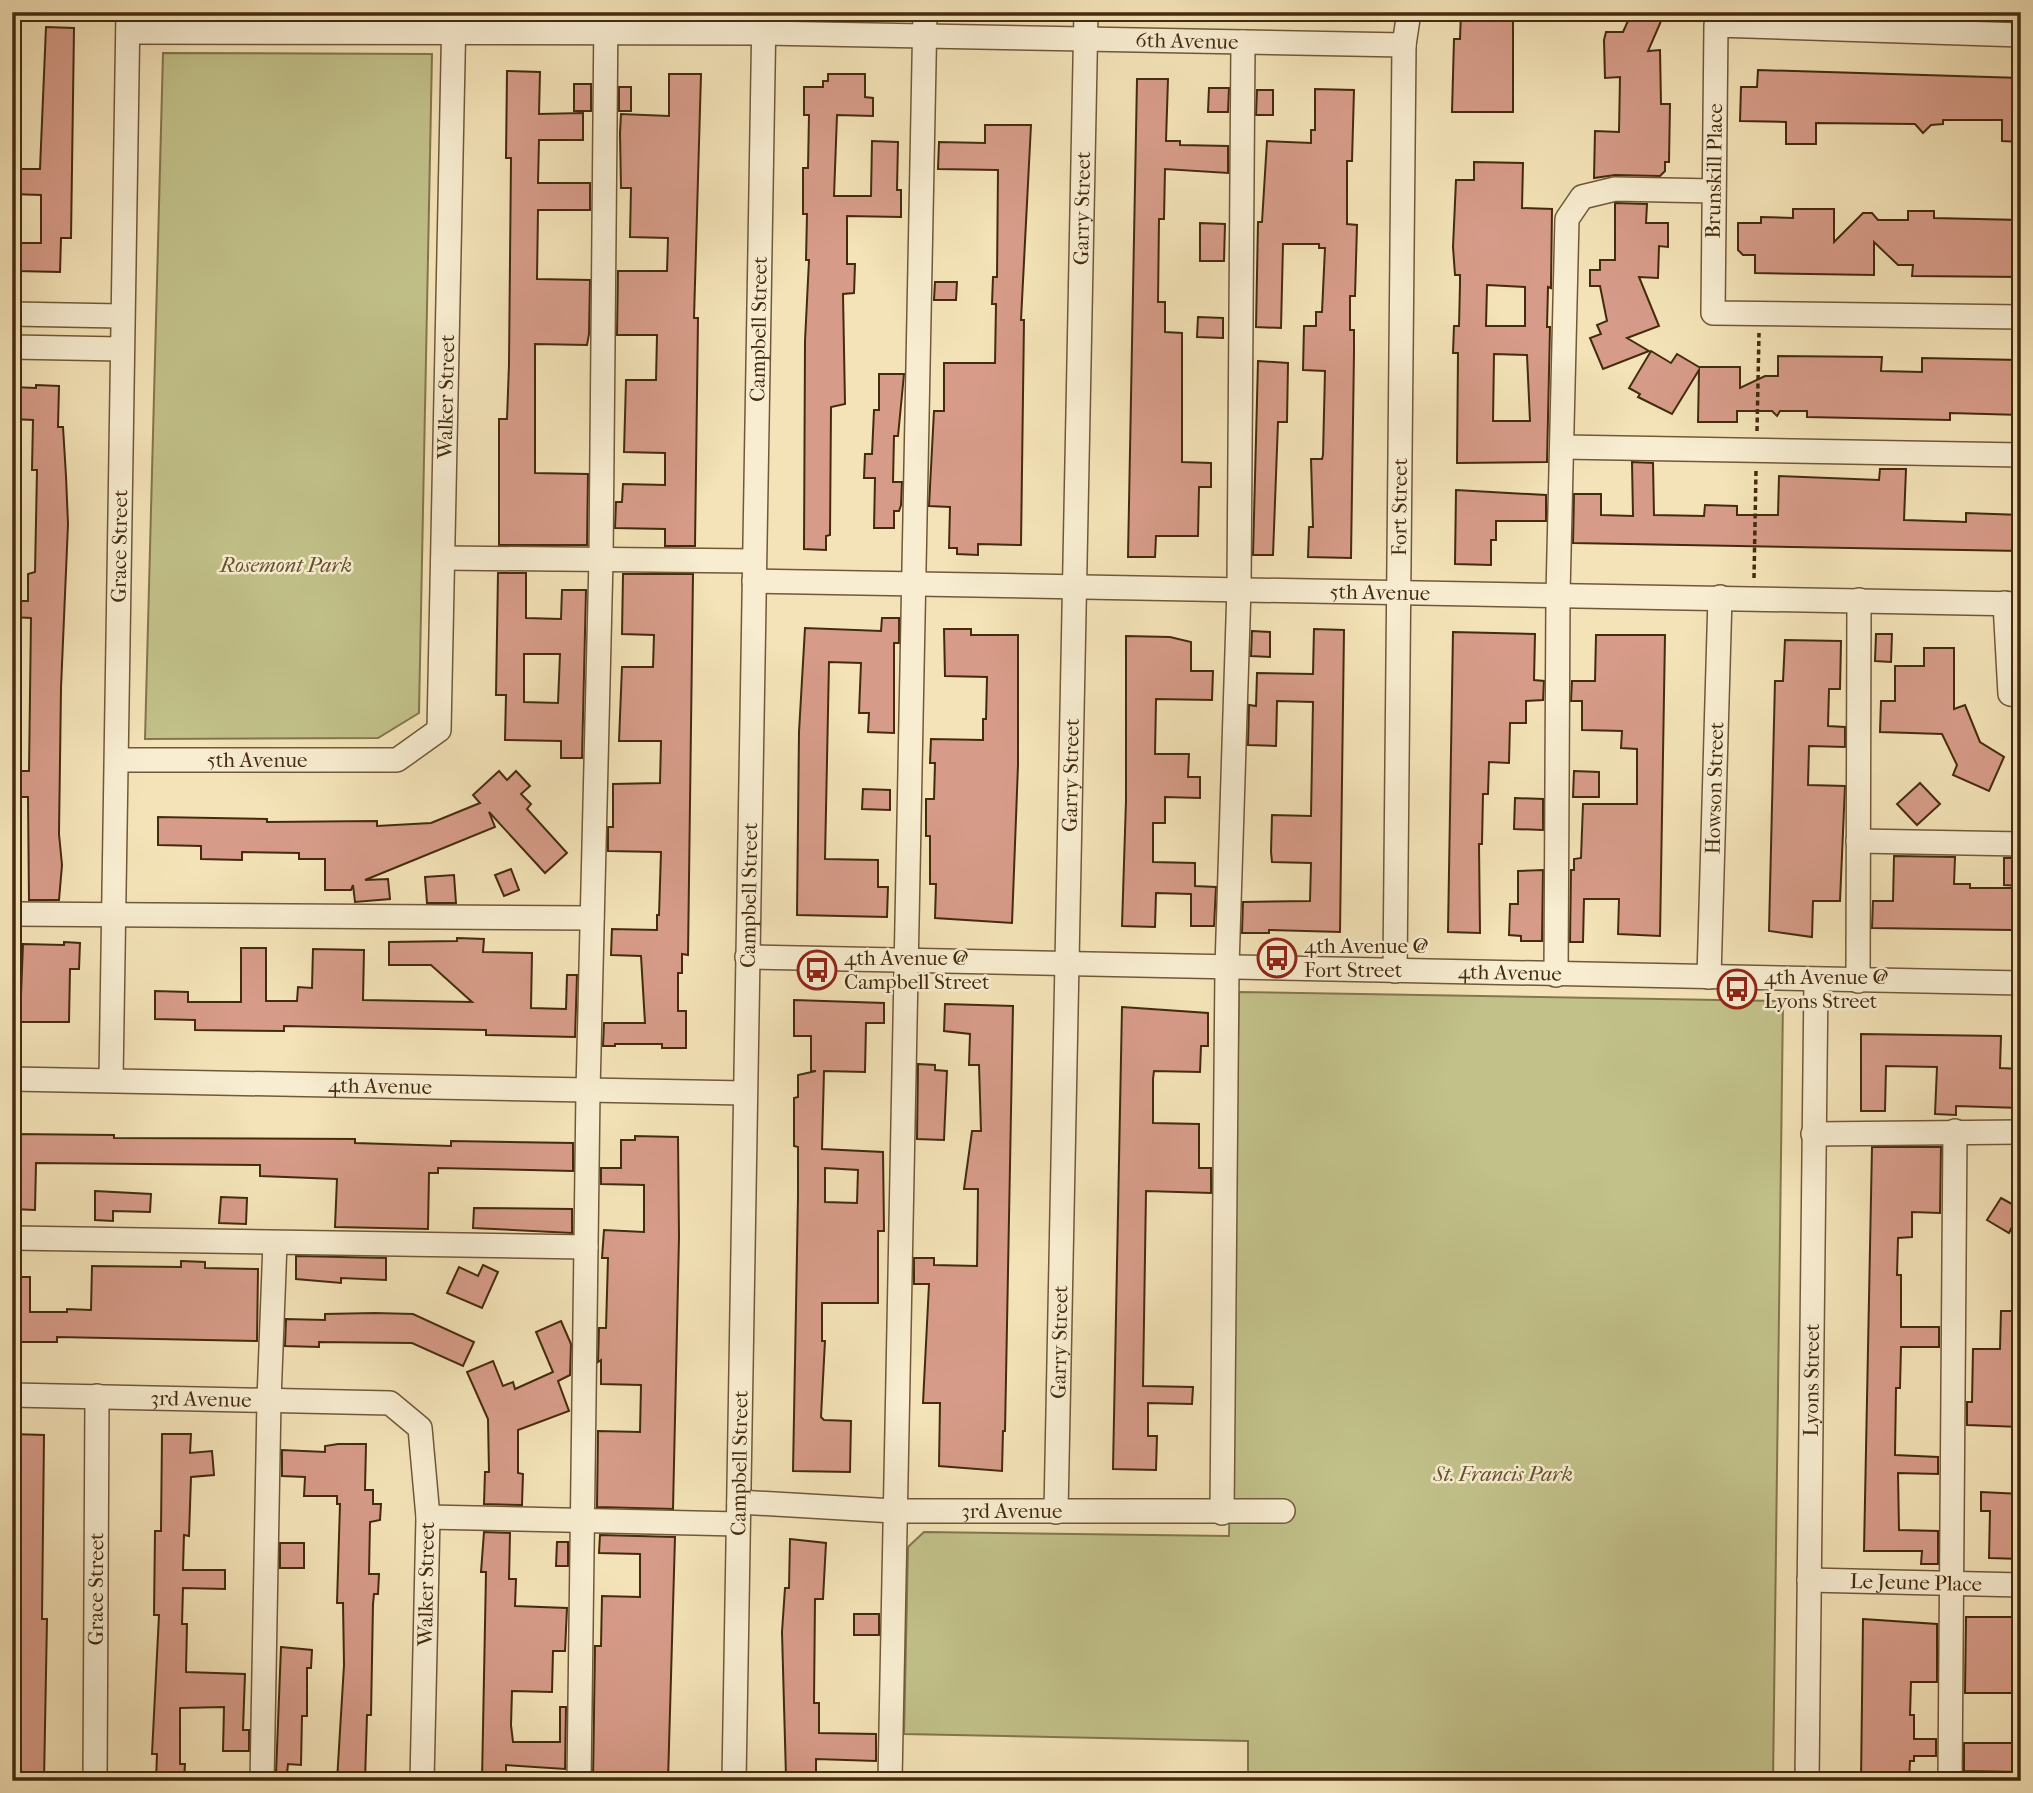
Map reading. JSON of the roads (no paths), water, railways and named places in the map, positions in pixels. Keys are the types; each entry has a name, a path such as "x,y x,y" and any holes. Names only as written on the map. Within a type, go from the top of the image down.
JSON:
{"street":[{"path":"890,1781 925,12"},
{"name":"Garry Street","path":"1056,1512 1065,963 1077,586 1086,12"},
{"name":"Fort Street","path":"1395,971 1404,45 1409,12"},
{"name":"6th Avenue","path":"128,22 764,23 924,36 1404,45"},
{"name":"Grace Street","path":"111,1080 111,916 117,760 121,316 128,22"},
{"path":"579,1781 587,1091 601,559 606,22"},
{"name":"Walker Street","path":"397,760 439,730 454,23"},
{"name":"Campbell Street","path":"734,1781 764,23"},
{"name":"Brunskill Place","path":"2021,35 1716,25 1713,191 1713,313 2021,317"},
{"path":"1222,1513 1227,967 1239,588 1243,42"},
{"path":"1556,975 1558,594 1567,219 1582,197 1615,189 1713,191"},
{"path":"12,314 121,316"},
{"path":"12,347 121,349"},
{"path":"1563,447 2021,454"},
{"name":"5th Avenue","path":"444,558 601,559 913,582 2013,603 2010,694 2021,696"},
{"name":"Howson Street","path":"1709,977 1720,597"},
{"path":"1858,981 1860,600"},
{"name":"5th Avenue","path":"117,760 397,760"},
{"path":"1858,841 2021,844"},
{"path":"12,914 592,918"},
{"name":"4th Avenue","path":"747,957 2021,983"},
{"name":"Lyons Street","path":"1807,1781 1816,980"},
{"name":"4th Avenue","path":"12,1079 745,1093"},
{"path":"1950,1781 1955,1132"},
{"path":"1813,1134 2021,1132"},
{"path":"12,1238 586,1247"},
{"path":"262,1781 269,1400 275,1242"},
{"name":"3rd Avenue","path":"12,1395 390,1402"},
{"name":"Grace Street","path":"95,1781 97,1396"},
{"name":"Walker Street","path":"390,1402 420,1429 428,1517 422,1781"},
{"name":"3rd Avenue","path":"428,1517 583,1521 739,1513 1283,1511"},
{"name":"Le Jeune Place","path":"1809,1580 2021,1586"}],"place":[{"name":"4th Avenue @ Fort Street","path":"1277,958"},
{"name":"4th Avenue @ Campbell Street","path":"817,970"},
{"name":"4th Avenue @ Lyons Street","path":"1737,989"}],"park label":[{"name":"Rosemont Park","path":"286,565"},
{"name":"St. Francis Park","path":"1503,1474"}]}
